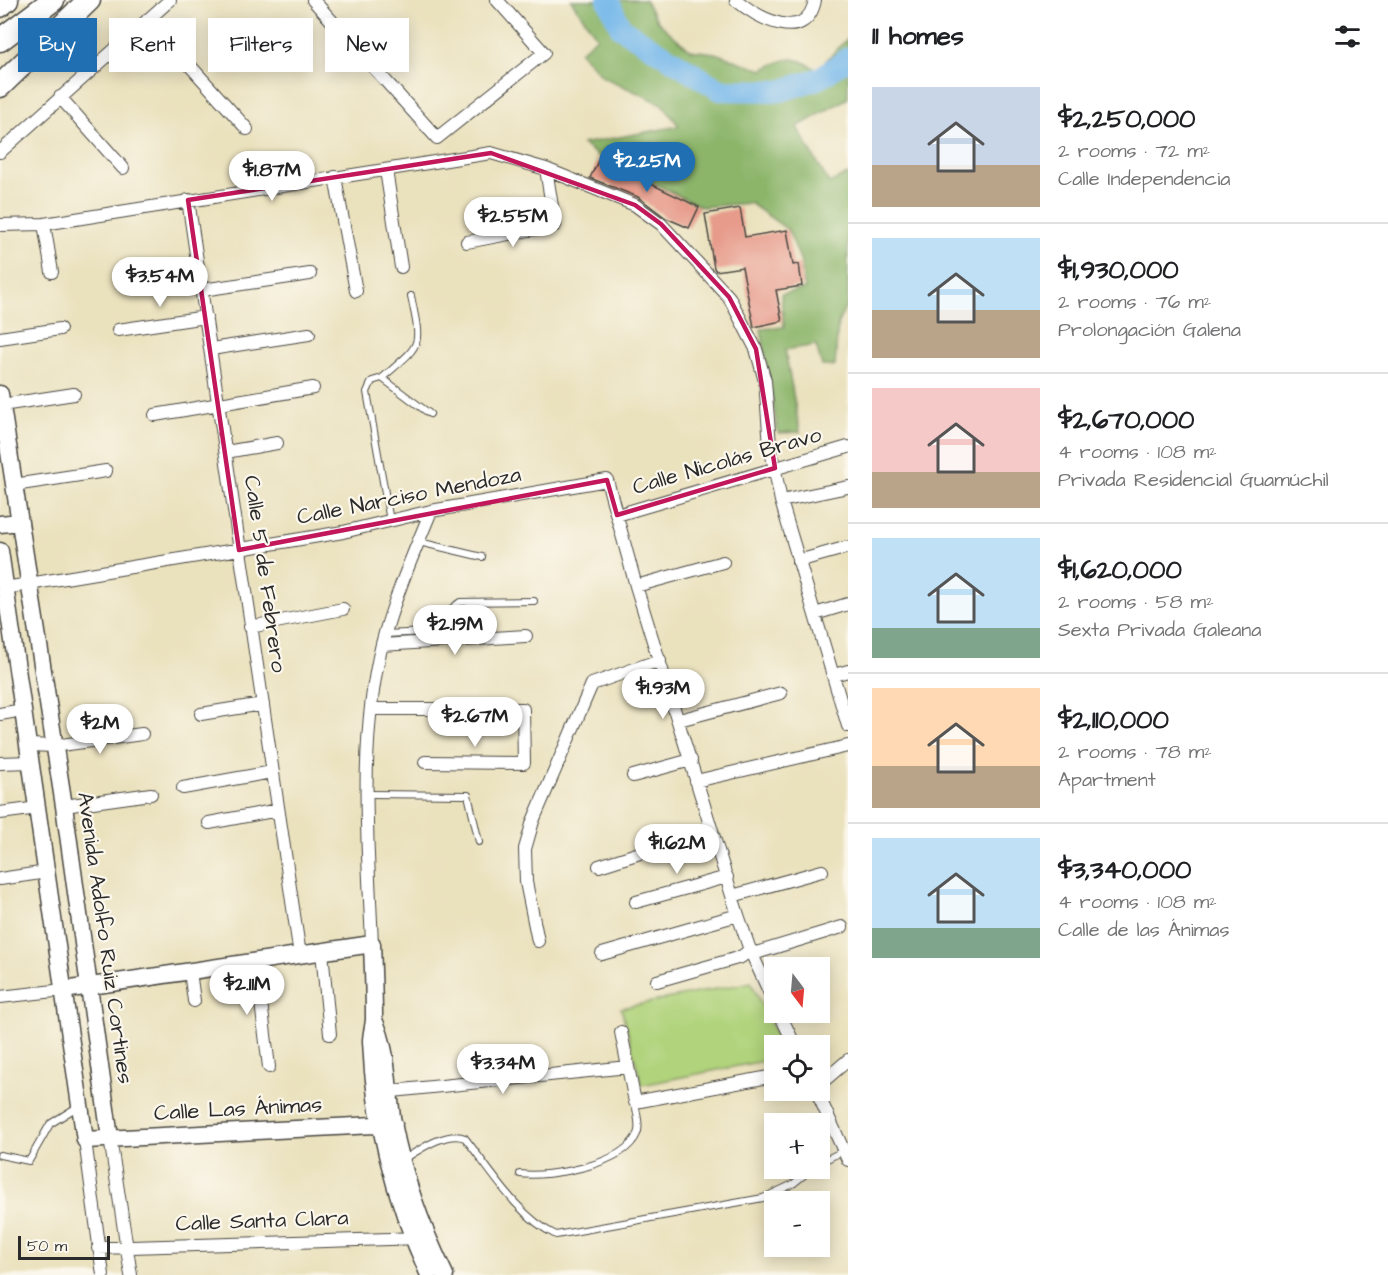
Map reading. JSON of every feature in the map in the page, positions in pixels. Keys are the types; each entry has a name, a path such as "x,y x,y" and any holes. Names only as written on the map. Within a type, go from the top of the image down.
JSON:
{"highway":[{"path":"0,6 7,0"},
{"path":"0,40 53,0"},
{"path":"0,86 89,0"}],"street":[{"path":"149,18 170,0"},
{"path":"313,0 437,138 544,53 497,0"},
{"path":"736,0 749,11 777,26 790,25 804,20 813,8 815,0"},
{"path":"0,152 109,53"},
{"path":"196,72 247,129"},
{"path":"60,96 123,168"},
{"path":"0,225 44,224 491,153 546,169 634,205 661,224 729,297 756,349 765,381 770,445 781,501 848,726"},
{"path":"466,242 555,225 546,169"},
{"path":"386,170 401,267"},
{"path":"335,177 356,291"},
{"name":"Calle 5 de Febrero","path":"188,200 300,955"},
{"path":"44,224 52,272"},
{"path":"202,290 310,274"},
{"path":"118,330 206,317"},
{"path":"0,338 60,329"},
{"path":"211,349 309,334"},
{"path":"155,415 313,388"},
{"path":"1,400 74,394"},
{"name":"Avenida Adolfo Ruiz Cortines","path":"1,400 64,806 131,1275"},
{"path":"226,452 277,443"},
{"name":"Calle Nicolás Bravo","path":"617,515 848,447"},
{"path":"14,485 106,471"},
{"name":"Calle Narciso Mendoza","path":"5,588 342,532 431,511 607,480 617,515"},
{"path":"781,501 848,487"},
{"path":"431,511 399,588 384,639 371,709 368,794 374,1020 383,1039 382,1092 387,1124 388,1164 419,1238 445,1275"},
{"path":"617,515 636,586 738,915 764,980"},
{"path":"0,524 20,522"},
{"path":"798,561 848,547"},
{"path":"0,551 5,588 5,616 30,753 103,1275"},
{"path":"636,586 723,562"},
{"path":"815,614 848,604"},
{"path":"250,627 344,609"},
{"path":"384,639 526,636"},
{"path":"538,941 526,882 525,849 532,821 582,705 592,684 660,660"},
{"path":"834,675 848,671"},
{"path":"679,720 781,693"},
{"path":"201,714 263,704"},
{"path":"371,709 523,709 524,764 425,762"},
{"path":"0,714 23,710"},
{"path":"0,764 54,746 142,734"},
{"path":"696,781 848,746"},
{"path":"633,776 691,760"},
{"path":"183,788 272,772"},
{"path":"64,806 151,794"},
{"path":"0,813 38,808"},
{"path":"209,823 278,810"},
{"path":"599,866 712,830"},
{"path":"732,896 822,871"},
{"path":"0,879 47,872"},
{"path":"636,903 726,877"},
{"path":"602,954 738,915"},
{"path":"750,950 756,953 842,927"},
{"path":"0,997 64,990 372,944"},
{"path":"657,981 741,957 750,950"},
{"path":"322,952 330,1034"},
{"path":"256,962 269,1067"},
{"path":"190,971 194,1001"},
{"path":"621,1032 635,1102 764,1078"},
{"path":"830,1076 848,1060"},
{"path":"382,1092 628,1067"},
{"path":"821,1101 846,1155"},
{"path":"387,1124 403,1160 429,1275"},
{"name":"Calle Las Ánimas","path":"85,1140 387,1124"},
{"name":"Calle Santa Clara","path":"99,1248 419,1238"}],"lane":[{"path":"390,521 367,392 372,381 382,378 415,350 418,341 411,296"},
{"path":"382,378 430,414"},
{"path":"419,542 482,557"},
{"path":"384,639 450,632 451,609 460,602 534,601"},
{"path":"368,794 468,795 479,842"},
{"path":"520,1174 537,1177 595,1163 628,1149 638,1132 635,1102"},
{"path":"0,1155 29,1161 33,1158 50,1124 80,1105"},
{"path":"403,1160 449,1136 458,1134 465,1138 519,1205 541,1228 556,1235 763,1198 799,1179"},
{"path":"830,1160 846,1155"}],"highlighted area":[{"path":"491,153 635,205 661,224 729,297 756,349 775,468 617,515 607,480 239,550 188,200"}],"green space":[{"path":"571,0 645,0 658,22 690,50 715,53 762,70 790,59 802,61 817,70 848,38 848,98 797,127 829,183 848,174 848,302 838,323 835,366 822,366 816,345 785,350 800,432 778,433 761,329 784,327 781,294 805,289 800,259 788,230 750,203 702,207 600,157 582,144 679,126 662,104 603,77 580,52 597,37"},
{"path":"751,982 764,1009 764,1023 771,1023 776,1035 764,1035 764,1061 642,1085 621,1008"}],"building":[{"path":"599,159 699,207 689,228 666,218 638,197 590,178"},
{"path":"740,208 745,237 787,230 793,265 799,264 802,286 776,290 782,321 754,327 742,267 716,271 714,268 705,214"}],"waterway":[{"path":"608,0 621,28 720,90 781,91 820,78 848,58"}]}
